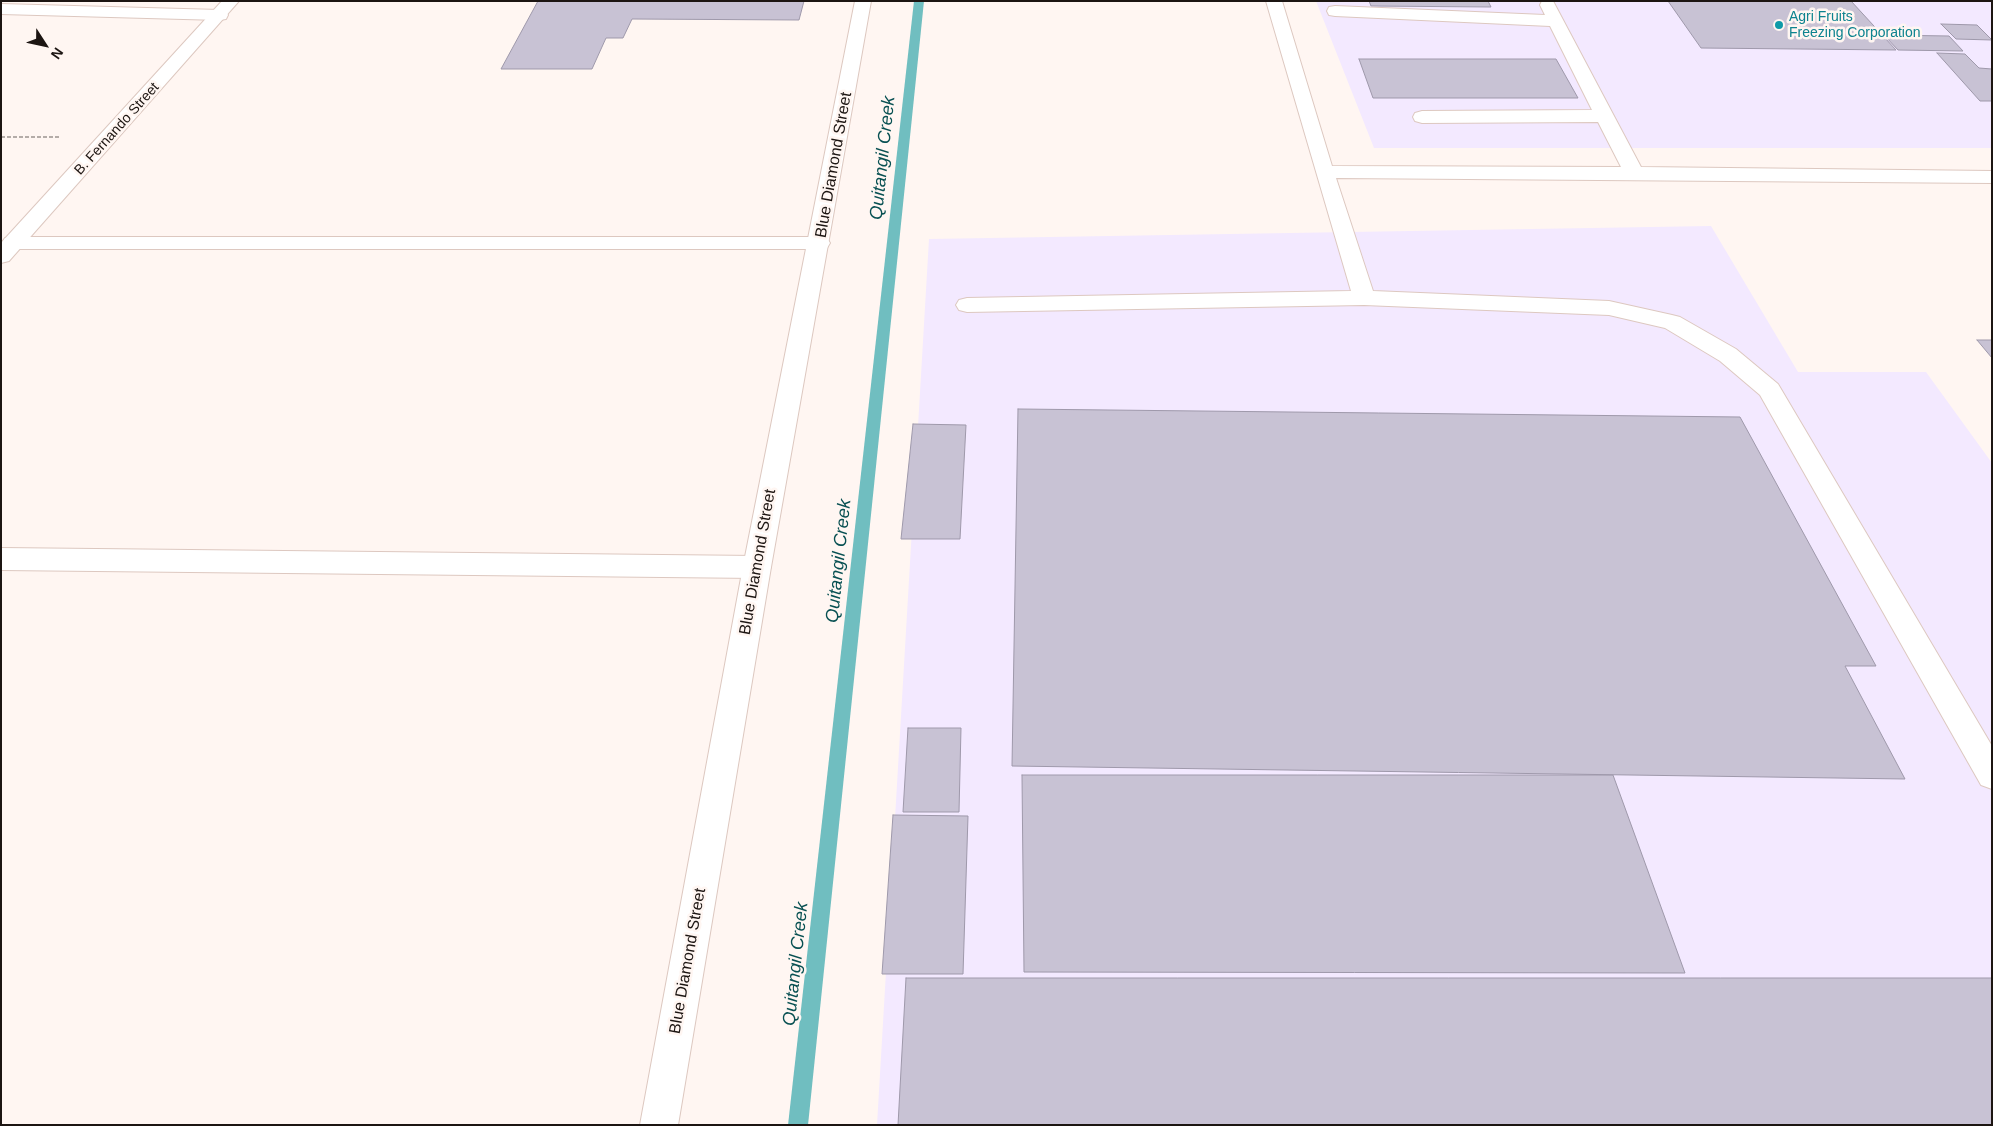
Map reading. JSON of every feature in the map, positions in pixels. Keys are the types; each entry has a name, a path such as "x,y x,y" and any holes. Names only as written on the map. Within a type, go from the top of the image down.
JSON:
{"street":[{"name":"Blue Diamond Street","path":"659,1125 757,567 820,243 863,1"},
{"path":"1274,1 1324,172 1364,298"},
{"path":"1546,1 1634,174"},
{"path":"1,9 226,8"},
{"name":"B. Fernando Street","path":"7,250 226,8"},
{"path":"1335,12 1555,21"},
{"path":"1422,117 1604,116"},
{"path":"1324,172 1825,174 1992,177"},
{"path":"7,250 820,243"},
{"path":"967,305 1364,298 1609,308 1672,322 1728,355 1769,390 1992,775"},
{"path":"1,559 757,567"}],"path":[{"path":"1,137 110,138"}],"shaded area":[{"path":"1316,1 1992,1 1992,148 1374,148"},
{"path":"1711,226 1798,372 1926,372 1992,463 1992,1125 877,1125 929,239"}],"building":[{"path":"538,1 804,1 799,20 632,19 623,38 606,38 592,69 501,69"},
{"path":"1369,1 1488,1 1491,7 1371,6"},
{"name":"Agri Fruits Freezing Corporation","path":"1668,1 1851,1 1896,50 1701,48"},
{"path":"1941,24 1977,25 1992,40 1956,39"},
{"path":"1884,35 1949,36 1963,51 1898,50"},
{"path":"1937,53 1965,54 1979,68 1992,69 1992,101 1980,101"},
{"path":"1359,59 1556,59 1578,98 1373,98"},
{"path":"1977,340 1992,340 1992,358"},
{"path":"1018,409 1740,417 1876,666 1845,666 1905,779 1012,766"},
{"path":"913,424 966,425 960,539 901,539"},
{"path":"908,728 961,728 959,812 903,812"},
{"path":"1022,775 1613,775 1685,973 1024,972"},
{"path":"893,815 968,816 963,974 882,974"},
{"path":"906,978 1992,978 1992,1125 898,1125"}],"waterway":[{"name":"Quitangil Creek","path":"798,1125 919,1"}],"place":[{"name":"Agri Fruits Freezing Corporation","path":"1779,25"}]}
